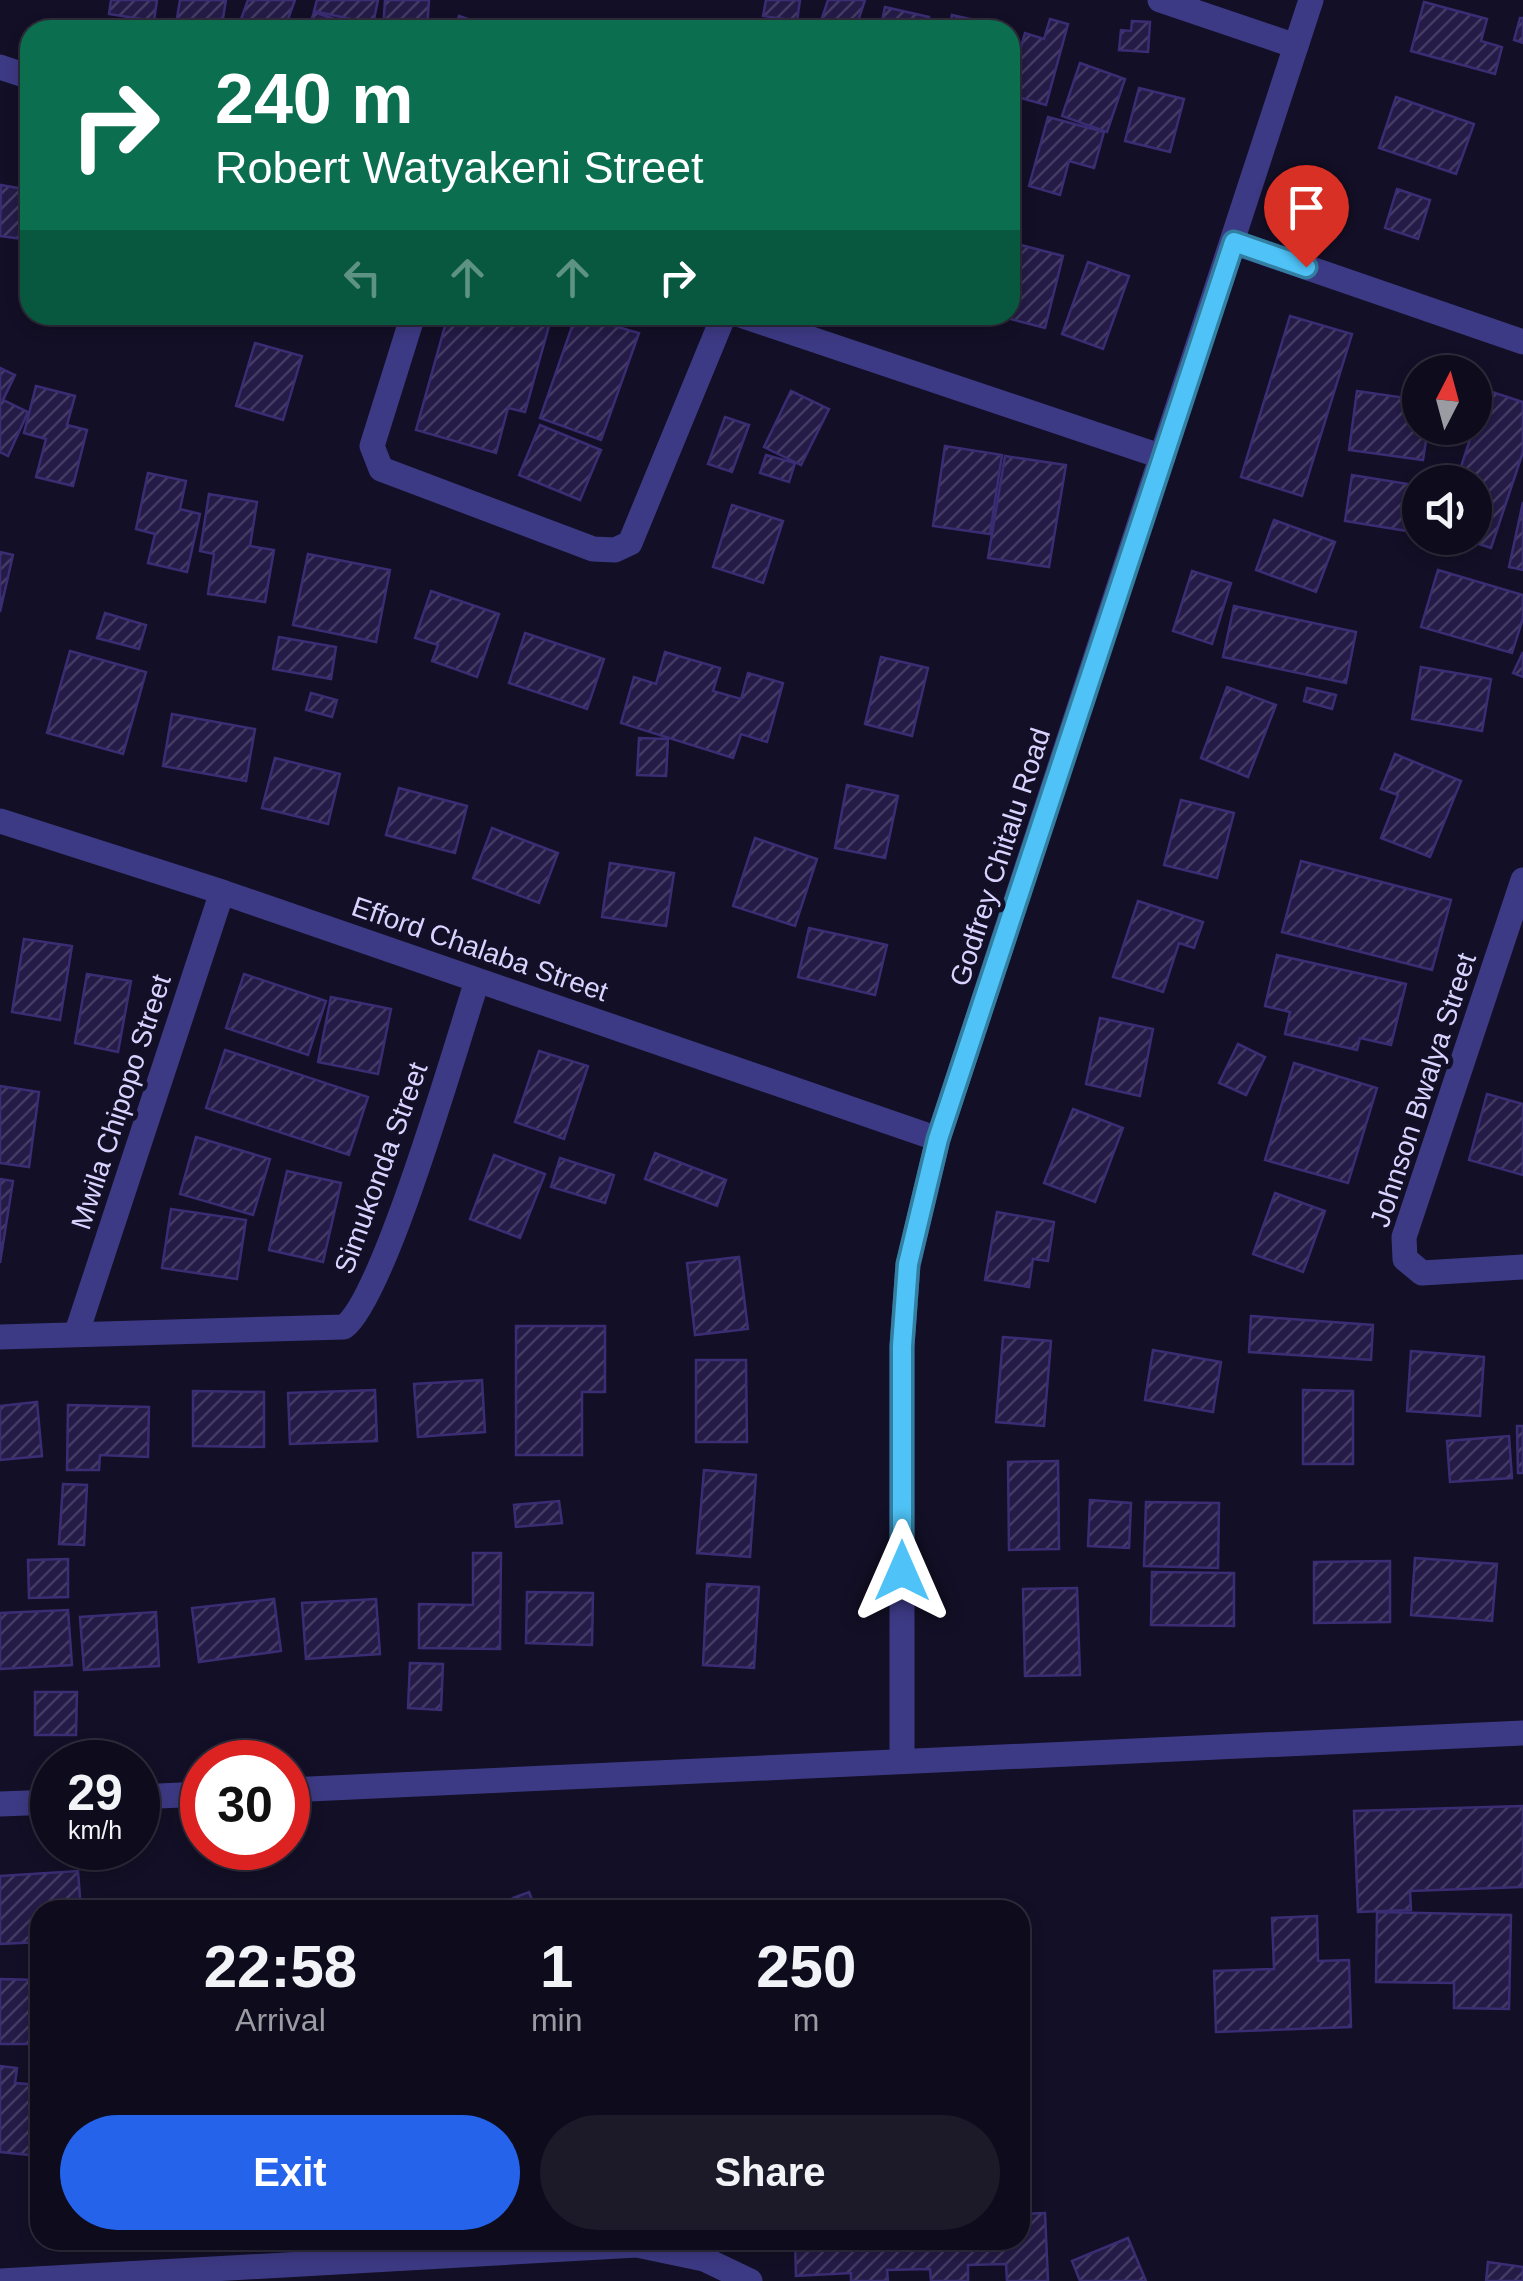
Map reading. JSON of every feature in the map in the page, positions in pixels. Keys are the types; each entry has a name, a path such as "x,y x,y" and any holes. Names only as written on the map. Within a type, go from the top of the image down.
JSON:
{"street":[{"path":"1160,0 1296,46"},
{"name":"Godfrey Chitalu Road","path":"902,1759 902,1346 908,1264 938,1139 1312,0"},
{"path":"1234,242 1523,342"},
{"path":"410,325 372,446 381,470 593,549 614,550 630,543 720,325"},
{"path":"770,325 1163,457"},
{"name":"Efford Chalaba Street","path":"0,821 222,892 938,1139"},
{"name":"Johnson Bwalya Street","path":"1523,880 1404,1237 1405,1259 1422,1273 1523,1267"},
{"name":"Mwila Chipopo Street","path":"77,1332 222,892"},
{"name":"Simukonda Street","path":"0,1336 344,1326 357,1317 386,1256 477,981"},
{"path":"310,1789 902,1759 1523,1734"},
{"path":"0,1804 30,1803"},
{"path":"0,2281 564,2250"},
{"path":"658,2250 704,2259 750,2281"}],"building":[{"path":"111,0 157,0 154,20 109,14"},
{"path":"180,0 226,0 223,20 177,20"},
{"path":"248,0 295,0 288,20 241,20"},
{"path":"317,0 378,0 374,20 314,11"},
{"path":"385,0 429,0 428,20 384,20"},
{"path":"766,0 800,0 797,20 763,16"},
{"path":"828,0 865,0 858,20 821,20"},
{"path":"1424,2 1487,19 1481,41 1502,47 1495,74 1411,51"},
{"path":"885,7 929,17 928,20 882,20"},
{"path":"314,12 337,20 311,20"},
{"path":"1523,18 1523,43 1514,40"},
{"path":"1050,19 1068,24 1046,105 1020,98 1020,50 1025,33 1044,39"},
{"path":"1132,21 1150,22 1148,52 1119,50 1121,30 1131,31"},
{"path":"1080,63 1125,79 1107,132 1062,116"},
{"path":"1139,88 1184,99 1170,152 1125,141"},
{"path":"1396,97 1474,124 1456,174 1379,148"},
{"path":"1048,117 1104,132 1094,168 1069,161 1060,195 1029,186"},
{"path":"1,185 20,188 20,239 0,236"},
{"path":"1397,189 1430,200 1418,239 1385,228"},
{"path":"1020,245 1063,256 1045,328 1020,321"},
{"path":"1088,262 1129,276 1103,349 1062,334"},
{"path":"1290,316 1352,334 1302,496 1241,477"},
{"path":"445,325 549,325 525,412 508,408 496,453 416,430"},
{"path":"573,325 611,325 639,333 601,440 540,418"},
{"path":"255,343 302,356 283,420 236,406"},
{"path":"0,368 15,375 3,400 28,412 8,456 0,452"},
{"path":"36,386 75,396 67,425 87,430 73,486 36,477 46,439 24,433"},
{"path":"791,391 829,409 801,465 764,447"},
{"path":"1357,391 1402,397 1402,445 1425,445 1423,460 1349,450"},
{"path":"1492,392 1523,402 1523,452 1492,545 1492,465 1462,465 1468,445 1492,445"},
{"path":"725,417 749,425 732,472 708,464"},
{"path":"540,425 601,450 580,500 519,475"},
{"path":"945,446 1002,455 990,534 933,526"},
{"path":"766,455 795,463 789,482 760,473"},
{"path":"1005,456 1066,465 1049,567 988,558"},
{"path":"148,473 186,481 180,509 200,514 187,572 148,563 155,534 136,529"},
{"path":"1352,475 1402,483 1402,530 1345,521"},
{"path":"209,494 257,502 250,546 274,550 265,602 208,594 214,554 200,551"},
{"path":"1523,502 1523,570 1509,567"},
{"path":"732,505 783,521 763,583 713,567"},
{"path":"1274,520 1335,542 1316,592 1256,570"},
{"path":"0,552 13,555 0,612"},
{"path":"308,554 390,570 376,642 293,625"},
{"path":"1438,570 1523,595 1523,618 1512,653 1421,627"},
{"path":"1192,571 1231,583 1212,644 1173,631"},
{"path":"431,591 499,614 477,677 432,661 438,645 415,638"},
{"path":"1234,606 1356,632 1346,683 1223,657"},
{"path":"105,613 146,625 139,649 97,638"},
{"path":"525,633 604,659 587,709 509,683"},
{"path":"279,637 336,647 331,679 273,669"},
{"path":"70,651 146,672 123,754 47,733"},
{"path":"665,652 720,668 713,691 741,699 748,673 783,683 767,742 741,734 733,758 621,723 634,677 656,684"},
{"path":"1523,652 1523,677 1513,673"},
{"path":"881,657 928,668 912,736 865,724"},
{"path":"1421,667 1491,679 1482,731 1412,719"},
{"path":"1227,687 1276,705 1248,777 1201,758"},
{"path":"1307,688 1336,695 1332,709 1304,701"},
{"path":"311,693 337,700 332,717 306,710"},
{"path":"172,714 255,729 246,781 163,766"},
{"path":"639,738 668,739 666,776 637,775"},
{"path":"1395,754 1461,781 1430,857 1381,838 1398,795 1381,789"},
{"path":"275,758 340,774 328,824 262,808"},
{"path":"847,785 898,796 885,858 835,848"},
{"path":"399,788 467,806 455,853 386,835"},
{"path":"1181,800 1234,813 1217,878 1164,865"},
{"path":"492,828 558,853 539,903 473,878"},
{"path":"755,838 817,859 795,926 733,906"},
{"path":"1301,861 1451,900 1432,970 1282,932"},
{"path":"610,863 674,873 666,926 602,917"},
{"path":"1138,901 1203,922 1194,948 1179,943 1163,992 1113,977"},
{"path":"809,928 887,945 875,995 798,977"},
{"path":"24,939 72,946 60,1020 12,1012"},
{"path":"1277,955 1406,984 1391,1045 1360,1038 1357,1050 1285,1034 1290,1012 1265,1006"},
{"path":"87,974 131,981 118,1052 75,1043"},
{"path":"244,974 326,1001 308,1055 226,1028"},
{"path":"331,997 391,1009 378,1074 318,1062"},
{"path":"1100,1018 1153,1029 1140,1096 1086,1084"},
{"path":"1238,1044 1265,1057 1246,1095 1219,1083"},
{"path":"225,1050 368,1097 349,1155 206,1108"},
{"path":"539,1051 588,1066 564,1139 515,1122"},
{"path":"1294,1063 1377,1088 1348,1183 1265,1160"},
{"path":"0,1086 39,1092 29,1167 0,1163"},
{"path":"1487,1094 1523,1104 1523,1175 1469,1160"},
{"path":"1073,1109 1123,1128 1095,1202 1044,1183"},
{"path":"196,1137 270,1159 253,1215 180,1194"},
{"path":"655,1153 726,1180 717,1206 645,1179"},
{"path":"494,1155 545,1174 520,1238 470,1219"},
{"path":"560,1158 614,1175 605,1203 551,1187"},
{"path":"287,1171 341,1183 323,1262 269,1250"},
{"path":"0,1179 13,1181 0,1263"},
{"path":"1275,1193 1325,1211 1303,1272 1253,1254"},
{"path":"171,1209 246,1220 237,1279 162,1268"},
{"path":"997,1212 1054,1222 1048,1261 1033,1259 1029,1287 985,1280"},
{"path":"739,1257 748,1329 695,1335 687,1263"},
{"path":"1251,1316 1373,1325 1371,1360 1249,1352"},
{"path":"516,1326 605,1326 605,1392 582,1392 582,1455 516,1455"},
{"path":"1003,1337 1051,1341 1044,1426 996,1422"},
{"path":"1153,1350 1221,1362 1213,1412 1145,1400"},
{"path":"1411,1351 1484,1357 1480,1416 1407,1411"},
{"path":"696,1360 746,1360 747,1442 696,1442"},
{"path":"482,1380 485,1432 418,1437 414,1384"},
{"path":"375,1390 377,1441 290,1444 288,1393"},
{"path":"1303,1390 1353,1391 1353,1464 1303,1464"},
{"path":"193,1391 264,1392 264,1447 193,1446"},
{"path":"37,1402 42,1456 0,1460 0,1406"},
{"path":"68,1405 149,1407 148,1457 100,1455 99,1470 67,1470"},
{"path":"1517,1426 1523,1426 1523,1473 1518,1473"},
{"path":"1509,1436 1512,1478 1450,1482 1447,1441"},
{"path":"1058,1461 1059,1549 1009,1550 1008,1462"},
{"path":"704,1470 756,1475 750,1557 697,1553"},
{"path":"63,1484 87,1485 84,1545 59,1544"},
{"path":"1090,1500 1131,1503 1129,1548 1088,1546"},
{"path":"559,1501 562,1523 516,1527 514,1505"},
{"path":"1146,1502 1219,1503 1218,1568 1144,1566"},
{"path":"473,1553 501,1553 500,1649 419,1648 419,1604 473,1605"},
{"path":"1415,1558 1497,1564 1492,1621 1411,1615"},
{"path":"68,1559 68,1597 29,1598 28,1560"},
{"path":"1390,1561 1390,1622 1314,1623 1314,1562"},
{"path":"1152,1572 1234,1573 1234,1626 1151,1625"},
{"path":"707,1584 759,1587 754,1668 703,1665"},
{"path":"1077,1588 1080,1675 1025,1676 1023,1589"},
{"path":"527,1592 593,1593 592,1645 526,1643"},
{"path":"274,1599 281,1651 199,1662 192,1608"},
{"path":"376,1599 380,1654 306,1659 302,1603"},
{"path":"68,1610 72,1665 0,1669 0,1613"},
{"path":"156,1612 159,1666 84,1670 80,1617"},
{"path":"410,1663 443,1664 441,1710 408,1708"},
{"path":"35,1692 77,1692 76,1735 35,1735"},
{"path":"1523,1806 1523,1887 1410,1891 1411,1910 1358,1912 1354,1811"},
{"path":"78,1871 80,1900 30,1900 30,1942 0,1944 0,1876"},
{"path":"529,1892 532,1900 514,1900"},
{"path":"1377,1912 1511,1915 1509,2009 1454,2008 1454,1983 1376,1982"},
{"path":"1317,1916 1318,1961 1349,1960 1351,2027 1216,2032 1214,1971 1274,1969 1272,1918"},
{"path":"0,1979 30,1980 30,2044 0,2044"},
{"path":"0,2066 17,2068 15,2083 30,2084 30,2155 0,2152"},
{"path":"1045,2213 1048,2281 1007,2281 1006,2264 968,2265 968,2281 931,2281 930,2269 887,2270 888,2281 851,2281 851,2273 796,2276 795,2250 1030,2250 1030,2214"},
{"path":"1128,2238 1146,2281 1080,2281 1072,2261"},
{"path":"1488,2262 1523,2267 1523,2281 1486,2281"}],"route":[{"path":"902,1571 902,1346 908,1264 938,1139 1234,242 1306,267"}]}
